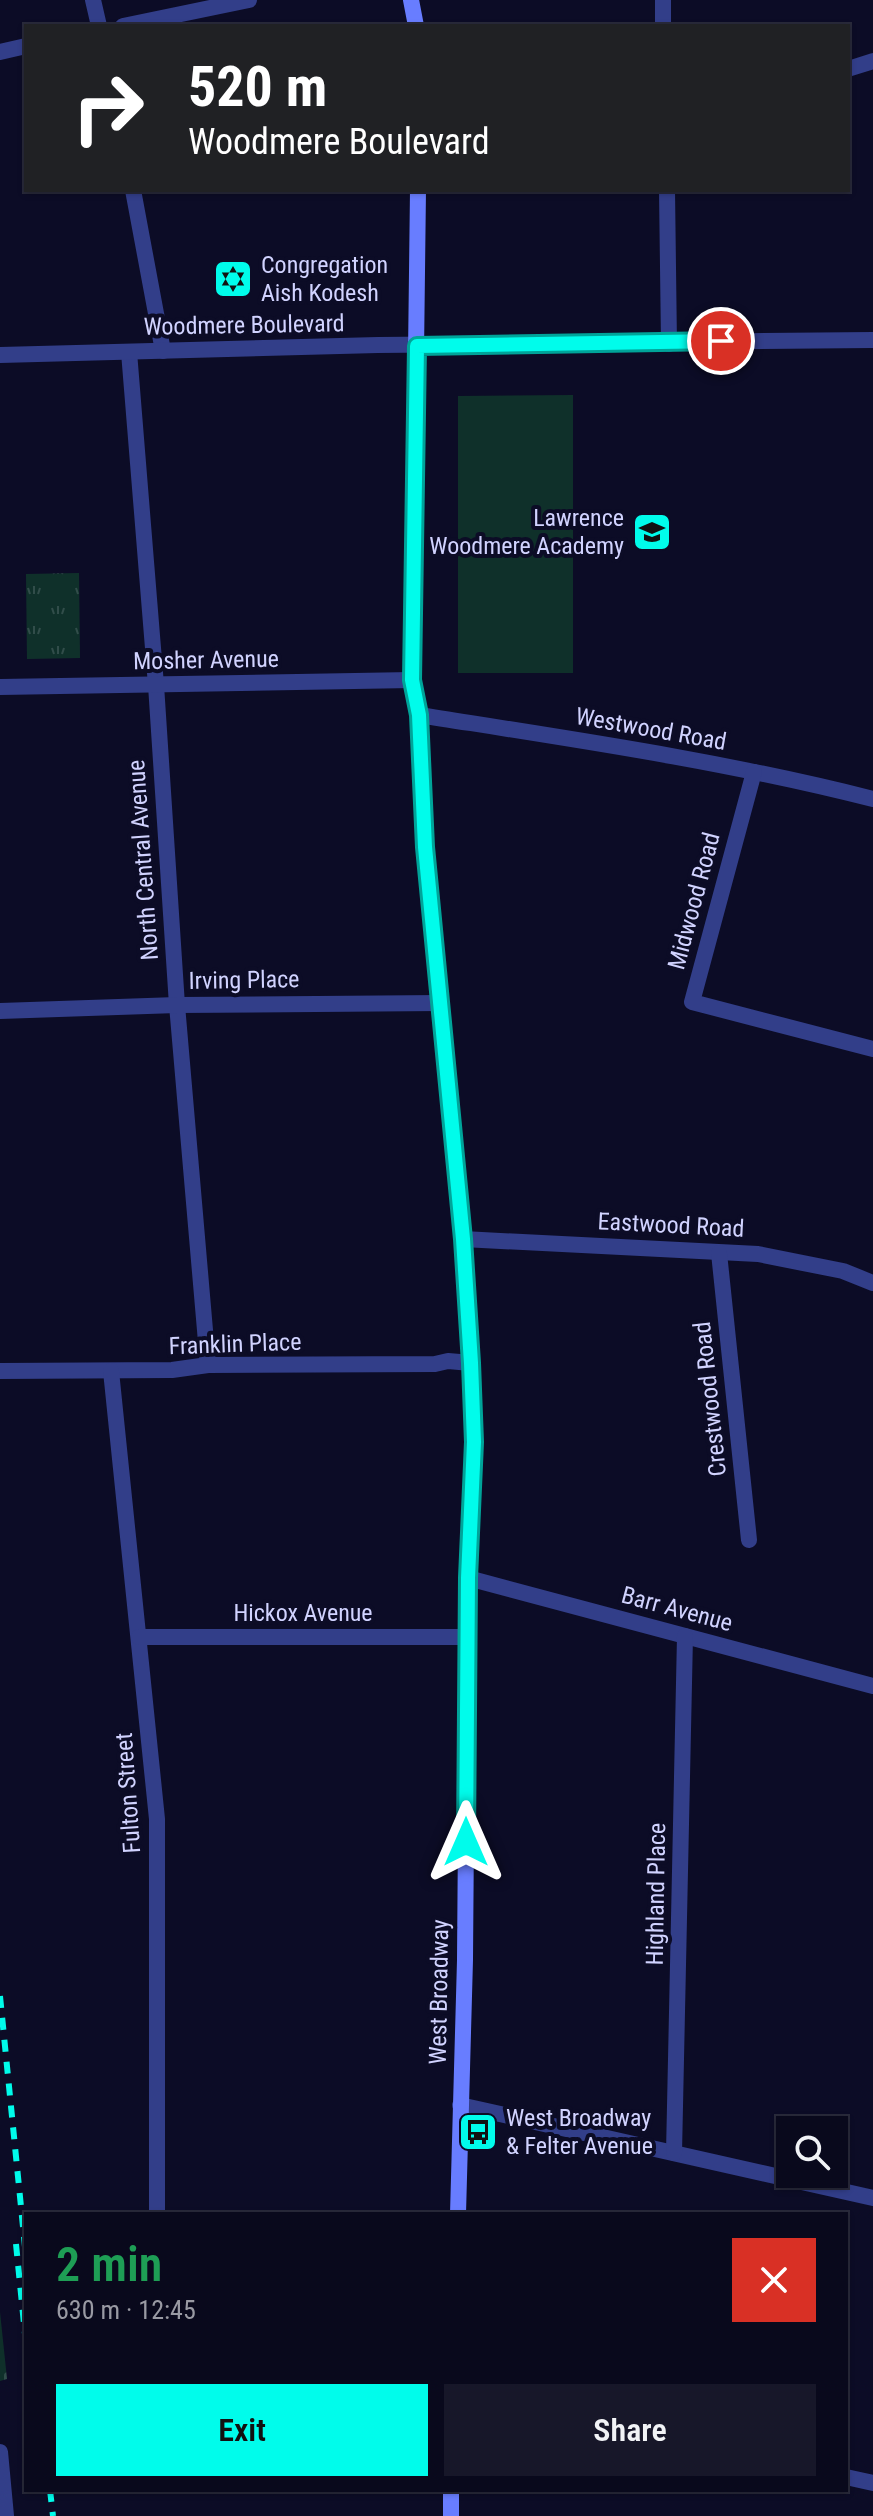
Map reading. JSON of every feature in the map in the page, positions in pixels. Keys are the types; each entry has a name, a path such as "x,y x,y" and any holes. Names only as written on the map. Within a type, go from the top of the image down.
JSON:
{"main road":[{"path":"411,0 416,24"},
{"name":"West Broadway","path":"418,192 412,680 419,715 425,847 463,1239 474,1442 468,1578 465,1960 458,2212"},
{"path":"451,2492 451,2516"}],"street":[{"path":"93,0 99,24"},
{"path":"133,24 249,0"},
{"path":"663,0 663,24"},
{"path":"0,52 24,46"},
{"path":"850,68 873,61"},
{"path":"133,192 163,351"},
{"path":"667,192 669,344"},
{"name":"Woodmere Boulevard","path":"0,355 873,340"},
{"name":"North Central Avenue","path":"129,352 156,685 177,1005 208,1365"},
{"name":"Mosher Avenue","path":"0,687 412,680"},
{"name":"Westwood Road","path":"419,715 712,762 873,799"},
{"name":"Midwood Road","path":"754,772 692,1002 873,1049"},
{"name":"Irving Place","path":"0,1011 177,1005 441,1003"},
{"name":"Eastwood Road","path":"463,1239 758,1254 843,1271 873,1283"},
{"name":"Crestwood Road","path":"719,1253 749,1540"},
{"name":"Franklin Place","path":"0,1371 172,1370 208,1365 471,1363"},
{"name":"Fulton Street","path":"111,1371 157,1819 157,2212"},
{"name":"Barr Avenue","path":"468,1578 873,1686"},
{"name":"Highland Place","path":"674,2153 685,1636"},
{"name":"Hickox Avenue","path":"139,1637 467,1637"},
{"path":"460,2105 873,2198"},
{"path":"0,2452 6,2516"},
{"path":"848,2477 873,2483"}],"green space":[{"path":"573,395 573,673 458,673 458,396"},
{"path":"79,573 80,658 27,659 26,574"},
{"path":"0,2312 7,2379 0,2381"}],"railway":[{"path":"0,1996 24,2237"},
{"path":"16,2244 24,2324"},
{"path":"50,2492 53,2516"}],"place":[{"name":"Congregation Aish Kodesh","path":"233,279"},
{"name":"Lawrence Woodmere Academy","path":"652,532"},
{"name":"West Broadway & Felter Avenue","path":"478,2132"}],"route":[{"path":"466,1842 468,1578 474,1442 463,1239 425,847 419,715 412,680 417,346 721,341"}]}
